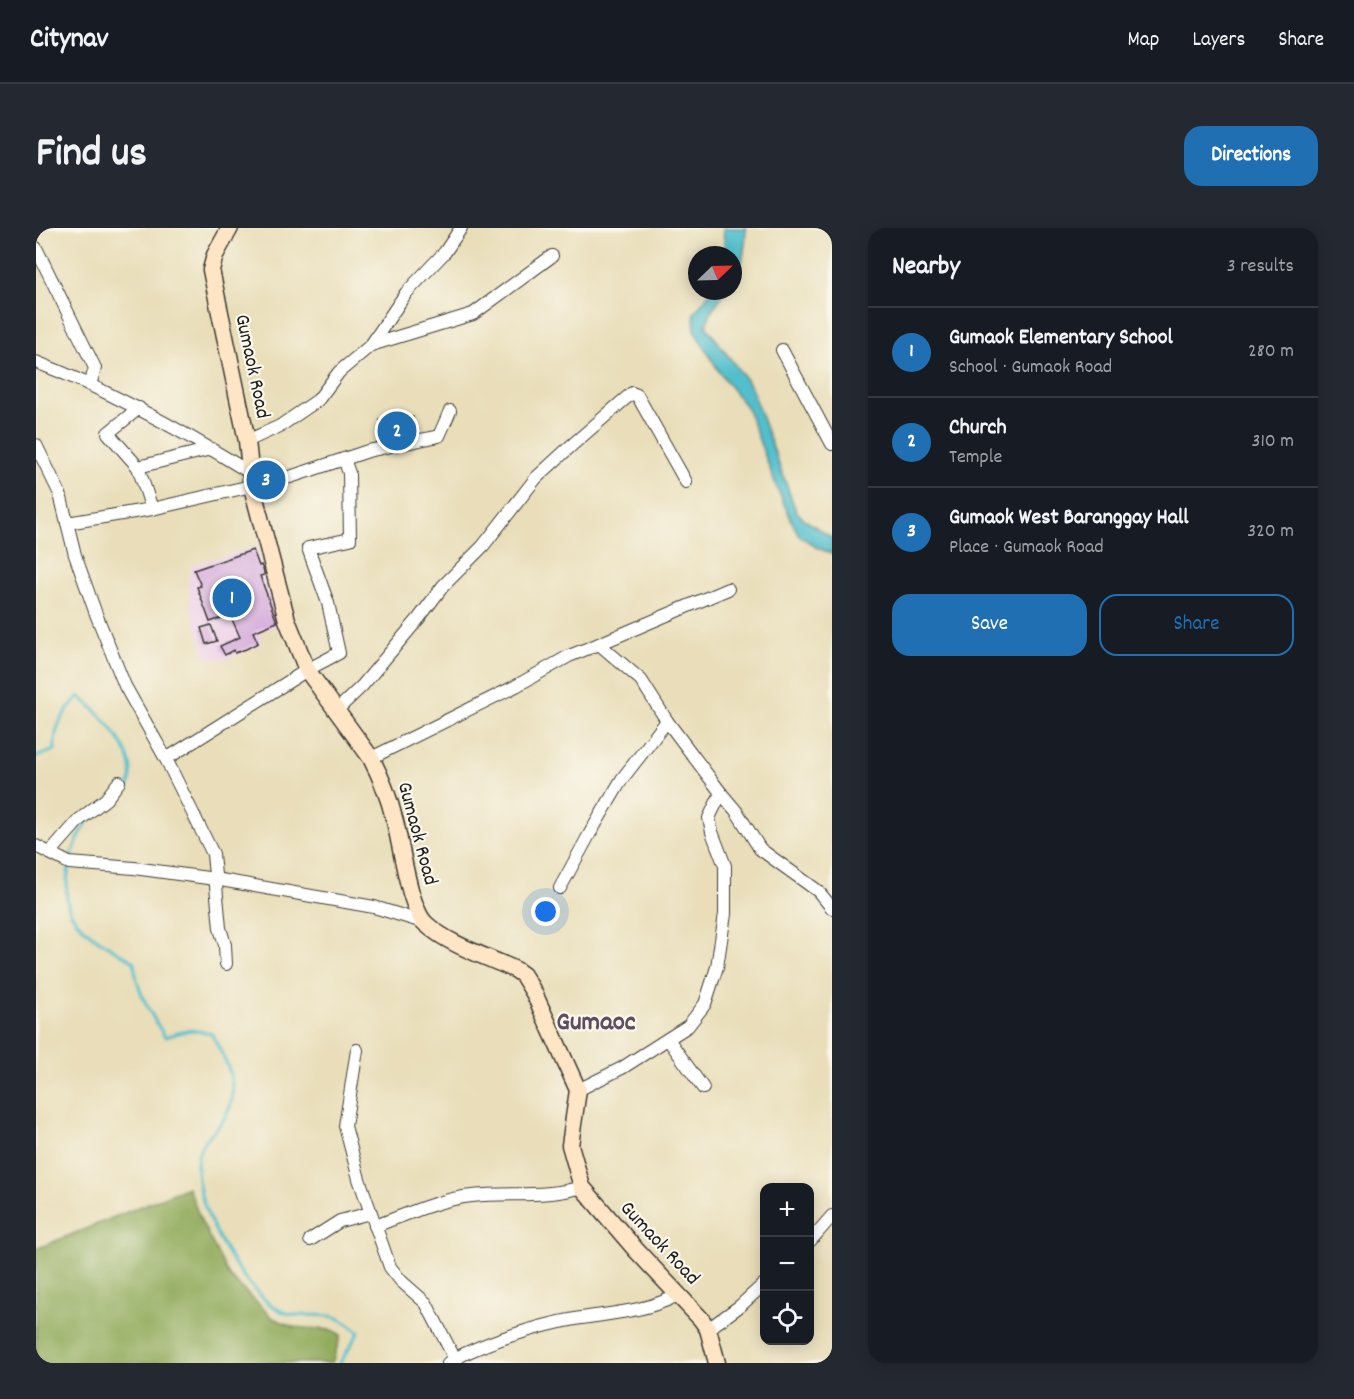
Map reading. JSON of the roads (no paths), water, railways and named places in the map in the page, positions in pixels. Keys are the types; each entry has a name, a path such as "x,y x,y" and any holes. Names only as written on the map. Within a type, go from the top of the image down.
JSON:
{"street":[{"name":"Gumaok Road","path":"230,228 215,255 211,270 246,441 250,480 287,620 308,670 371,758 394,816 414,903 423,922"},
{"path":"246,441 280,426 318,400 339,372 371,345 406,293 445,252 461,228"},
{"path":"36,248 95,368 90,384"},
{"path":"371,345 473,314 552,256"},
{"path":"782,350 832,444"},
{"path":"36,362 90,384 139,408 212,449 250,480"},
{"path":"336,711 362,686 444,586 483,546 536,478 632,393 637,395 686,482"},
{"path":"139,408 108,433 138,467 152,509"},
{"path":"67,523 152,509 250,480 290,477 377,449 439,436 450,411"},
{"path":"36,446 60,494 75,555 125,686 166,759 213,854 226,964"},
{"path":"138,467 212,449"},
{"path":"166,759 339,653 328,603 308,548 350,539 348,473 344,459"},
{"path":"371,758 516,686 569,656 728,589"},
{"path":"599,644 641,680 667,721 736,812 760,849 818,891 832,908"},
{"path":"560,888 622,779 667,721"},
{"path":"50,853 79,820 106,799 119,782"},
{"path":"36,846 69,863 134,868 215,879 374,907 423,922 440,935 523,975 534,993 578,1090 622,1068 688,1026 705,1004 717,967 725,914 725,866 709,818 721,793"},
{"path":"668,1039 703,1088"},
{"path":"357,1050 345,1126 359,1179 390,1267 401,1281 426,1303 454,1361 484,1346 532,1330 573,1320 636,1311 659,1304 678,1294"},
{"name":"Gumaok Road","path":"578,1090 570,1145 582,1187 708,1329 717,1363"},
{"path":"375,1226 444,1202 471,1196 563,1193 582,1187"},
{"path":"310,1240 340,1221 370,1213"},
{"path":"814,1237 832,1216"},
{"path":"708,1329 760,1288"}],"water":[{"path":"723,228 746,228 742,263 742,246 724,246"},
{"path":"704,300 719,300 711,311 706,326 750,385 796,511 832,538 832,554 816,547 799,535 777,488 747,408 720,373 695,332 694,313"}],"waterway":[{"path":"36,757 55,750 58,727 79,696 110,726 127,753 131,767 131,780 125,792 88,821 70,859"},
{"path":"69,866 67,898 73,916 88,932 134,962 141,992 165,1037 189,1030 211,1033 223,1054 231,1076 232,1099 222,1122 201,1147 197,1165 199,1186 216,1232 242,1275 270,1304 279,1310 295,1315 335,1317 359,1332 340,1363"}],"place":[{"name":"Church","path":"397,431"},
{"name":"Gumaok West Baranggay Hall","path":"266,480"},
{"name":"Gumaok Elementary School","path":"232,598"}],"district":[{"name":"Gumaoc","path":"596,1020"}]}
